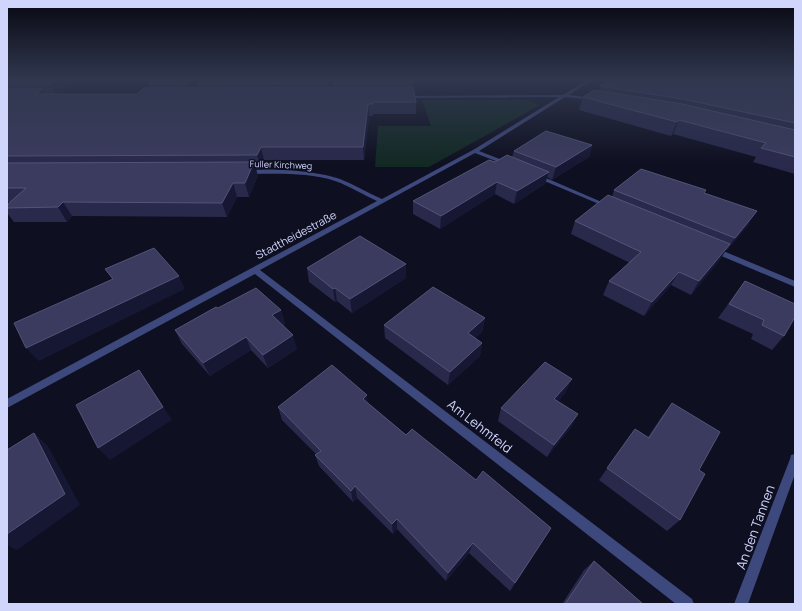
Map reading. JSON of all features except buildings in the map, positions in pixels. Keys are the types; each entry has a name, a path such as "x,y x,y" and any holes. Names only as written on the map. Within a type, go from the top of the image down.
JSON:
{"street":[{"name":"Stadtheidestraße","path":"7,404 475,151 546,108"},
{"path":"475,151 516,168"},
{"name":"Fuller Kirchweg","path":"238,172 286,172 316,175 337,181 382,202"},
{"path":"531,174 611,207"},
{"path":"707,247 795,284"},
{"name":"Am Lehmfeld","path":"255,270 687,604"},
{"name":"An den Tannen","path":"741,604 795,459"}],"green space":[{"path":"425,108 536,108 429,167 375,167 378,126 431,126"}]}
